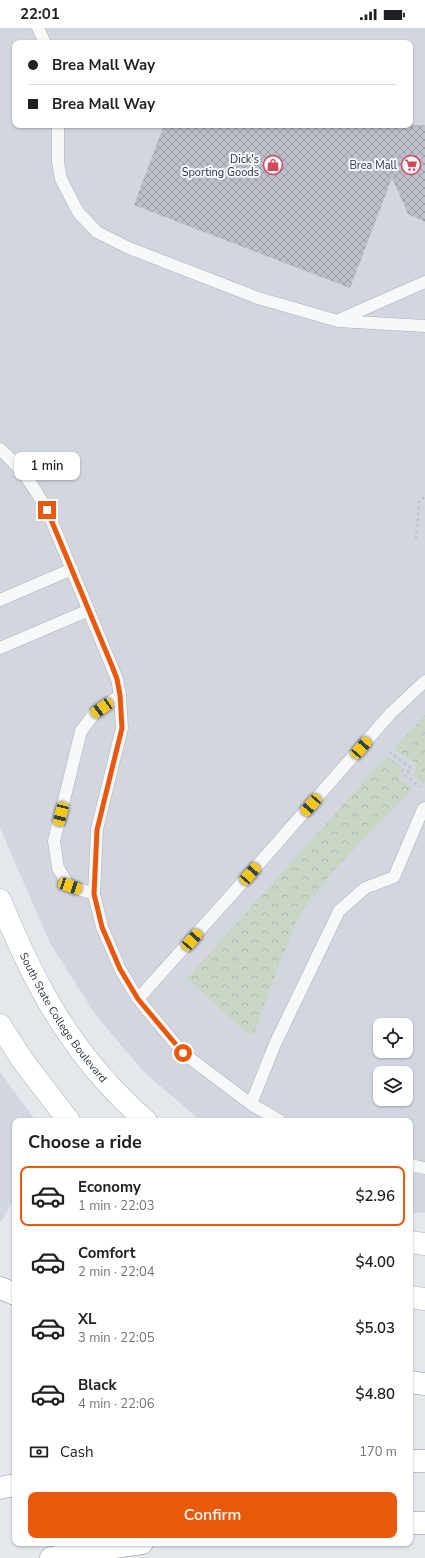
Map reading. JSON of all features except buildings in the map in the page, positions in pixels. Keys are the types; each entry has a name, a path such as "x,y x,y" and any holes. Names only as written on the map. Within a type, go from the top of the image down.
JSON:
{"main road":[{"name":"South State College Boulevard","path":"0,900 16,938 44,994 76,1044 122,1100 143,1118"},
{"path":"0,1025 23,1061 67,1118"},
{"path":"413,1242 425,1244"},
{"path":"0,1288 12,1293"},
{"path":"413,1297 425,1299"},
{"path":"413,1382 425,1384"},
{"path":"413,1461 425,1461"},
{"path":"0,1488 12,1486"},
{"path":"413,1523 425,1523"},
{"path":"51,1558 122,1546"}],"lane":[{"path":"38,28 44,40"},
{"path":"58,128 58,162 61,179 78,212 97,232 129,248 258,298 338,320 425,326"},
{"path":"338,320 425,282"},
{"path":"0,449 16,464 32,484 47,510 117,679 120,695 122,728 97,830 94,894 102,927 120,969 138,999 183,1053 251,1104 275,1118"},
{"path":"0,600 72,569"},
{"path":"0,648 89,610"},
{"path":"138,999 255,869 391,713 425,681"},
{"path":"94,894 70,886 58,868 54,841 81,731 94,714 120,695"},
{"path":"251,1104 275,1044 340,911 365,888 394,877 423,809 425,808"},
{"path":"413,1166 425,1168"}],"path":[{"path":"416,539 419,500 425,497"},
{"path":"389,752 412,768 405,775 420,787"}],"shaded area":[{"path":"0,28 425,28 425,1213 413,1213 413,1118 198,1118 144,1072 97,1017 50,943 0,828"},
{"path":"0,1072 34,1118 12,1118 12,1203 0,1223"}],"green space":[{"path":"425,715 425,782 423,784 414,775 417,764 394,749"},
{"path":"387,756 404,769 399,779 413,789 332,872 300,915 269,991 255,1032 248,1035 187,978"}],"place":[{"name":"Dick's Sporting Goods","path":"273,165"},
{"name":"Brea Mall","path":"411,165"}],"route":[{"path":"47,510 112,666 117,679 120,695 122,728 97,830 94,894 102,927 120,969 138,999 183,1053"}]}
